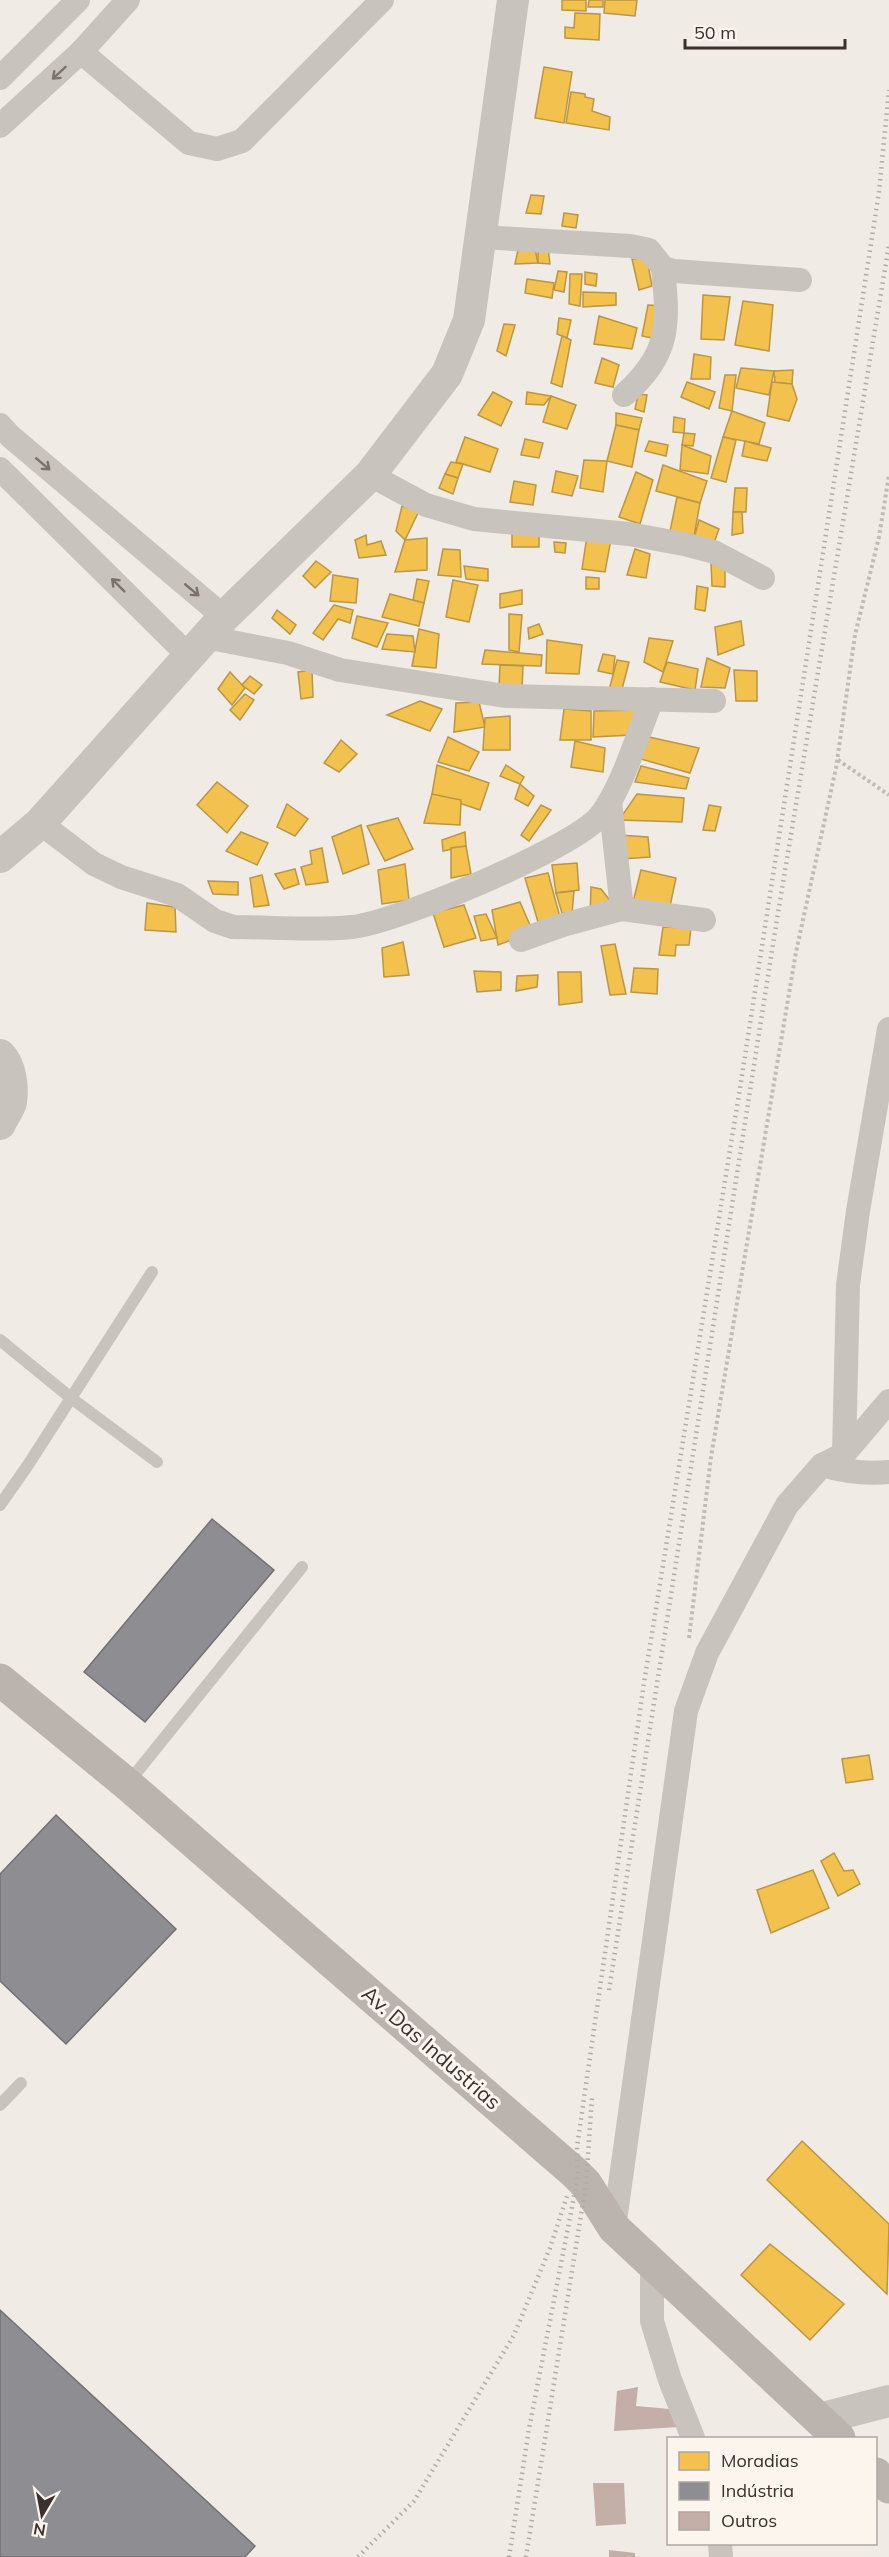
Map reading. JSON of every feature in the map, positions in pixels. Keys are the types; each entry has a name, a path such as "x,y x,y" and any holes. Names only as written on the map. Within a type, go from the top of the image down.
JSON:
{"main road":[{"name":"Av. Das Industrias","path":"0,1680 127,1784 575,2173 586,2184 614,2228 829,2429"},
{"path":"877,2475 889,2487"}],"street":[{"path":"0,78 78,0"},
{"path":"0,126 81,52 128,0"},
{"path":"81,52 189,143 217,149 242,141 382,0"},
{"path":"1,854 40,823 206,637 370,475 447,374 469,320 513,0"},
{"path":"480,237 630,246 649,250 663,268 674,272 800,280"},
{"path":"624,395 651,368 663,340 667,308 663,268"},
{"path":"0,425 88,502 206,637"},
{"path":"0,469 64,532 206,637 288,653 340,670 505,696 714,701"},
{"path":"370,475 426,505 474,519 629,534 684,544 714,552 763,578"},
{"path":"64,532 88,502"},
{"path":"40,823 94,864 177,895 215,921 233,927 353,927 400,915 492,878 567,842 592,825 610,801 652,699"},
{"path":"610,801 622,909"},
{"path":"521,940 563,925 622,909 704,920"},
{"path":"844,1454 848,1285 858,1211 889,1029"},
{"path":"0,1055 4,1058 11,1082 11,1103 0,1124"},
{"path":"614,2228 686,1711 707,1653 787,1505 822,1466 844,1454 889,1401"},
{"path":"822,1466 843,1472 866,1474 889,1472"},
{"path":"652,2262 652,2321 670,2380 692,2437"},
{"path":"829,2429 889,2401"}],"lane":[{"path":"0,1504 152,1272"},
{"path":"0,1340 71,1398 157,1462"},
{"path":"127,1784 302,1567"},
{"path":"0,2105 21,2083"}],"path":[{"path":"688,1642 711,1456 796,952 837,759 855,635 879,537 889,474"},
{"path":"837,759 889,795"}],"building: Moradias":[{"path":"562,0 586,0 586,11 562,10"},
{"path":"589,0 603,0 603,7 588,7"},
{"path":"605,0 637,0 635,16 604,13"},
{"path":"575,13 600,14 599,40 565,38 565,27 574,28"},
{"path":"544,67 572,72 564,123 535,118"},
{"path":"571,92 585,94 585,97 594,99 592,111 610,117 609,130 566,123"},
{"path":"531,195 544,196 541,214 526,213"},
{"path":"564,213 578,215 576,228 562,226"},
{"path":"548,248 550,264 538,263 538,250"},
{"path":"535,249 538,263 515,264 518,250"},
{"path":"632,259 647,259 652,286 639,290"},
{"path":"558,271 567,272 564,292 554,290"},
{"path":"585,272 597,274 596,286 585,284"},
{"path":"570,274 582,274 580,306 569,304"},
{"path":"527,279 554,283 552,298 525,293"},
{"path":"583,292 616,293 616,305 583,307"},
{"path":"703,295 730,297 724,340 701,339"},
{"path":"743,301 773,305 769,351 735,345"},
{"path":"648,305 662,306 657,339 642,336"},
{"path":"599,316 637,328 632,349 594,344"},
{"path":"559,318 571,320 567,338 557,334"},
{"path":"504,324 515,325 506,356 497,351"},
{"path":"562,336 571,340 562,387 551,383"},
{"path":"694,354 711,357 710,379 691,379"},
{"path":"602,358 619,365 613,387 595,383"},
{"path":"741,368 774,371 769,395 736,388"},
{"path":"793,370 792,384 775,383 774,371"},
{"path":"725,375 736,375 732,411 719,408"},
{"path":"687,382 715,392 709,409 681,397"},
{"path":"772,382 792,384 797,399 789,421 767,416"},
{"path":"493,392 512,402 501,426 478,415"},
{"path":"527,392 551,396 544,405 526,404"},
{"path":"638,394 647,395 644,412 635,409"},
{"path":"551,396 576,405 567,429 543,422"},
{"path":"732,411 765,423 759,444 723,437"},
{"path":"616,413 642,418 639,430 616,425"},
{"path":"674,417 685,419 684,433 673,432"},
{"path":"616,425 639,430 632,467 607,461"},
{"path":"684,433 695,434 693,446 682,445"},
{"path":"465,437 498,449 490,472 456,462"},
{"path":"723,437 736,440 726,482 711,478"},
{"path":"525,439 543,443 539,458 521,455"},
{"path":"649,441 668,445 666,456 645,451"},
{"path":"745,441 771,448 767,461 742,456"},
{"path":"682,445 711,456 708,474 680,470"},
{"path":"584,460 607,461 603,492 580,488"},
{"path":"451,462 463,464 458,478 445,474"},
{"path":"663,465 707,481 700,503 656,491"},
{"path":"556,471 578,476 572,496 552,492"},
{"path":"636,472 653,480 640,524 619,517"},
{"path":"445,474 458,478 453,494 439,488"},
{"path":"514,481 536,485 533,505 510,502"},
{"path":"735,488 747,488 746,512 733,512"},
{"path":"677,497 700,503 693,542 668,541"},
{"path":"402,506 419,511 405,540 396,531"},
{"path":"733,512 742,512 743,533 732,535"},
{"path":"699,520 719,529 711,551 693,542"},
{"path":"512,533 539,535 539,547 512,547"},
{"path":"366,535 367,545 381,541 386,555 359,558 355,540"},
{"path":"587,536 611,539 605,572 582,569"},
{"path":"427,538 427,570 395,572 405,540"},
{"path":"554,542 566,543 565,553 555,552"},
{"path":"443,549 460,550 461,577 438,575"},
{"path":"635,549 650,554 646,578 627,575"},
{"path":"316,561 331,572 315,588 303,576"},
{"path":"711,562 725,565 725,587 712,586"},
{"path":"464,566 488,569 488,581 466,579"},
{"path":"333,575 358,579 356,603 330,601"},
{"path":"586,577 599,578 599,589 586,589"},
{"path":"417,579 429,581 424,603 413,600"},
{"path":"453,580 478,585 469,622 446,617"},
{"path":"697,586 708,588 705,611 695,609"},
{"path":"522,590 522,604 500,608 500,594"},
{"path":"390,594 424,603 419,626 382,617"},
{"path":"334,605 353,610 350,623 338,619 323,640 313,633"},
{"path":"277,610 296,625 290,634 272,618"},
{"path":"509,614 522,615 519,652 509,650"},
{"path":"357,616 388,623 377,647 352,638"},
{"path":"741,621 744,645 718,655 715,627"},
{"path":"539,624 543,634 529,639 528,628"},
{"path":"419,629 439,634 436,668 412,666"},
{"path":"387,634 413,636 415,652 382,649"},
{"path":"649,638 673,641 663,672 644,662"},
{"path":"547,640 582,645 579,674 546,673"},
{"path":"485,650 542,655 541,666 482,664"},
{"path":"603,654 615,656 613,674 598,671"},
{"path":"707,658 730,668 725,688 701,687"},
{"path":"617,660 629,662 621,693 609,690"},
{"path":"667,662 698,669 695,690 660,682"},
{"path":"500,665 523,666 522,690 499,688"},
{"path":"312,670 313,697 301,699 298,672"},
{"path":"734,670 757,671 757,701 736,701"},
{"path":"230,672 245,688 232,705 218,689"},
{"path":"250,676 262,685 254,694 242,685"},
{"path":"245,694 254,700 240,720 230,710"},
{"path":"420,701 442,709 430,731 387,715"},
{"path":"479,702 485,727 454,732 456,703"},
{"path":"564,709 591,711 591,740 560,740"},
{"path":"639,710 633,735 593,737 594,711"},
{"path":"510,716 510,750 483,750 485,718"},
{"path":"448,737 479,752 469,771 438,762"},
{"path":"649,737 699,748 690,773 641,759"},
{"path":"341,740 357,754 339,772 324,763"},
{"path":"575,741 605,748 603,772 571,767"},
{"path":"437,765 489,783 480,810 432,794"},
{"path":"506,765 524,777 520,784 500,776"},
{"path":"641,766 689,778 686,789 635,782"},
{"path":"217,782 248,806 227,833 197,805"},
{"path":"520,784 534,796 528,806 515,799"},
{"path":"432,794 461,800 460,825 424,823"},
{"path":"637,794 684,798 682,822 619,820"},
{"path":"287,804 308,819 295,836 277,827"},
{"path":"541,805 551,810 529,841 521,835"},
{"path":"709,805 721,807 715,831 703,830"},
{"path":"398,818 413,849 385,861 367,826"},
{"path":"361,825 369,864 343,874 332,837"},
{"path":"241,832 268,843 257,865 226,851"},
{"path":"465,832 466,846 443,851 442,840"},
{"path":"619,835 648,837 650,857 622,859"},
{"path":"466,846 471,874 451,878 451,848"},
{"path":"322,848 328,882 306,885 301,867 312,864 310,851"},
{"path":"577,863 579,890 556,893 552,865"},
{"path":"405,864 409,900 382,904 378,870"},
{"path":"295,869 299,884 284,889 275,874"},
{"path":"641,870 676,878 669,911 632,906"},
{"path":"548,873 561,921 541,932 525,878"},
{"path":"262,875 269,905 254,907 250,878"},
{"path":"208,881 238,882 238,895 213,894"},
{"path":"591,887 601,889 615,907 590,917"},
{"path":"574,891 572,914 562,913 556,893"},
{"path":"520,902 533,932 498,945 492,910"},
{"path":"147,903 175,907 176,932 145,930"},
{"path":"464,905 476,938 444,947 433,913"},
{"path":"486,914 497,938 481,941 474,916"},
{"path":"663,927 691,928 689,945 676,945 675,956 659,955"},
{"path":"403,942 409,975 384,977 382,948"},
{"path":"615,944 626,994 610,995 601,946"},
{"path":"634,968 658,969 657,994 631,992"},
{"path":"474,971 501,972 501,990 477,992"},
{"path":"558,972 581,972 582,1002 559,1005"},
{"path":"538,975 537,987 516,991 517,976"},
{"path":"869,1755 873,1779 846,1783 842,1759"},
{"path":"834,1853 844,1871 853,1870 860,1884 838,1896 821,1861"},
{"path":"813,1870 829,1908 771,1933 757,1890"},
{"path":"802,2141 889,2224 887,2294 767,2180"},
{"path":"770,2244 844,2304 810,2340 741,2275"}],"building: Indústria":[{"path":"212,1519 274,1570 145,1722 84,1672"},
{"path":"56,1815 176,1929 66,2044 0,1981 0,1874"},
{"path":"0,2310 255,2546 245,2557 0,2557"}],"building: Outros":[{"path":"638,2387 636,2406 681,2410 679,2427 614,2431 617,2391"},
{"path":"593,2483 624,2483 626,2524 596,2526"},
{"path":"609,2550 635,2553 635,2557 609,2557"}],"railway":[{"path":"509,2557 529,2429 578,2176 577,2147 644,1683 740,1088 879,192 889,90"},
{"path":"609,1990 776,925 889,245"},
{"path":"526,2557 586,2184 592,2097"},
{"path":"358,2557 414,2501 514,2335 550,2248 567,2196"}]}
